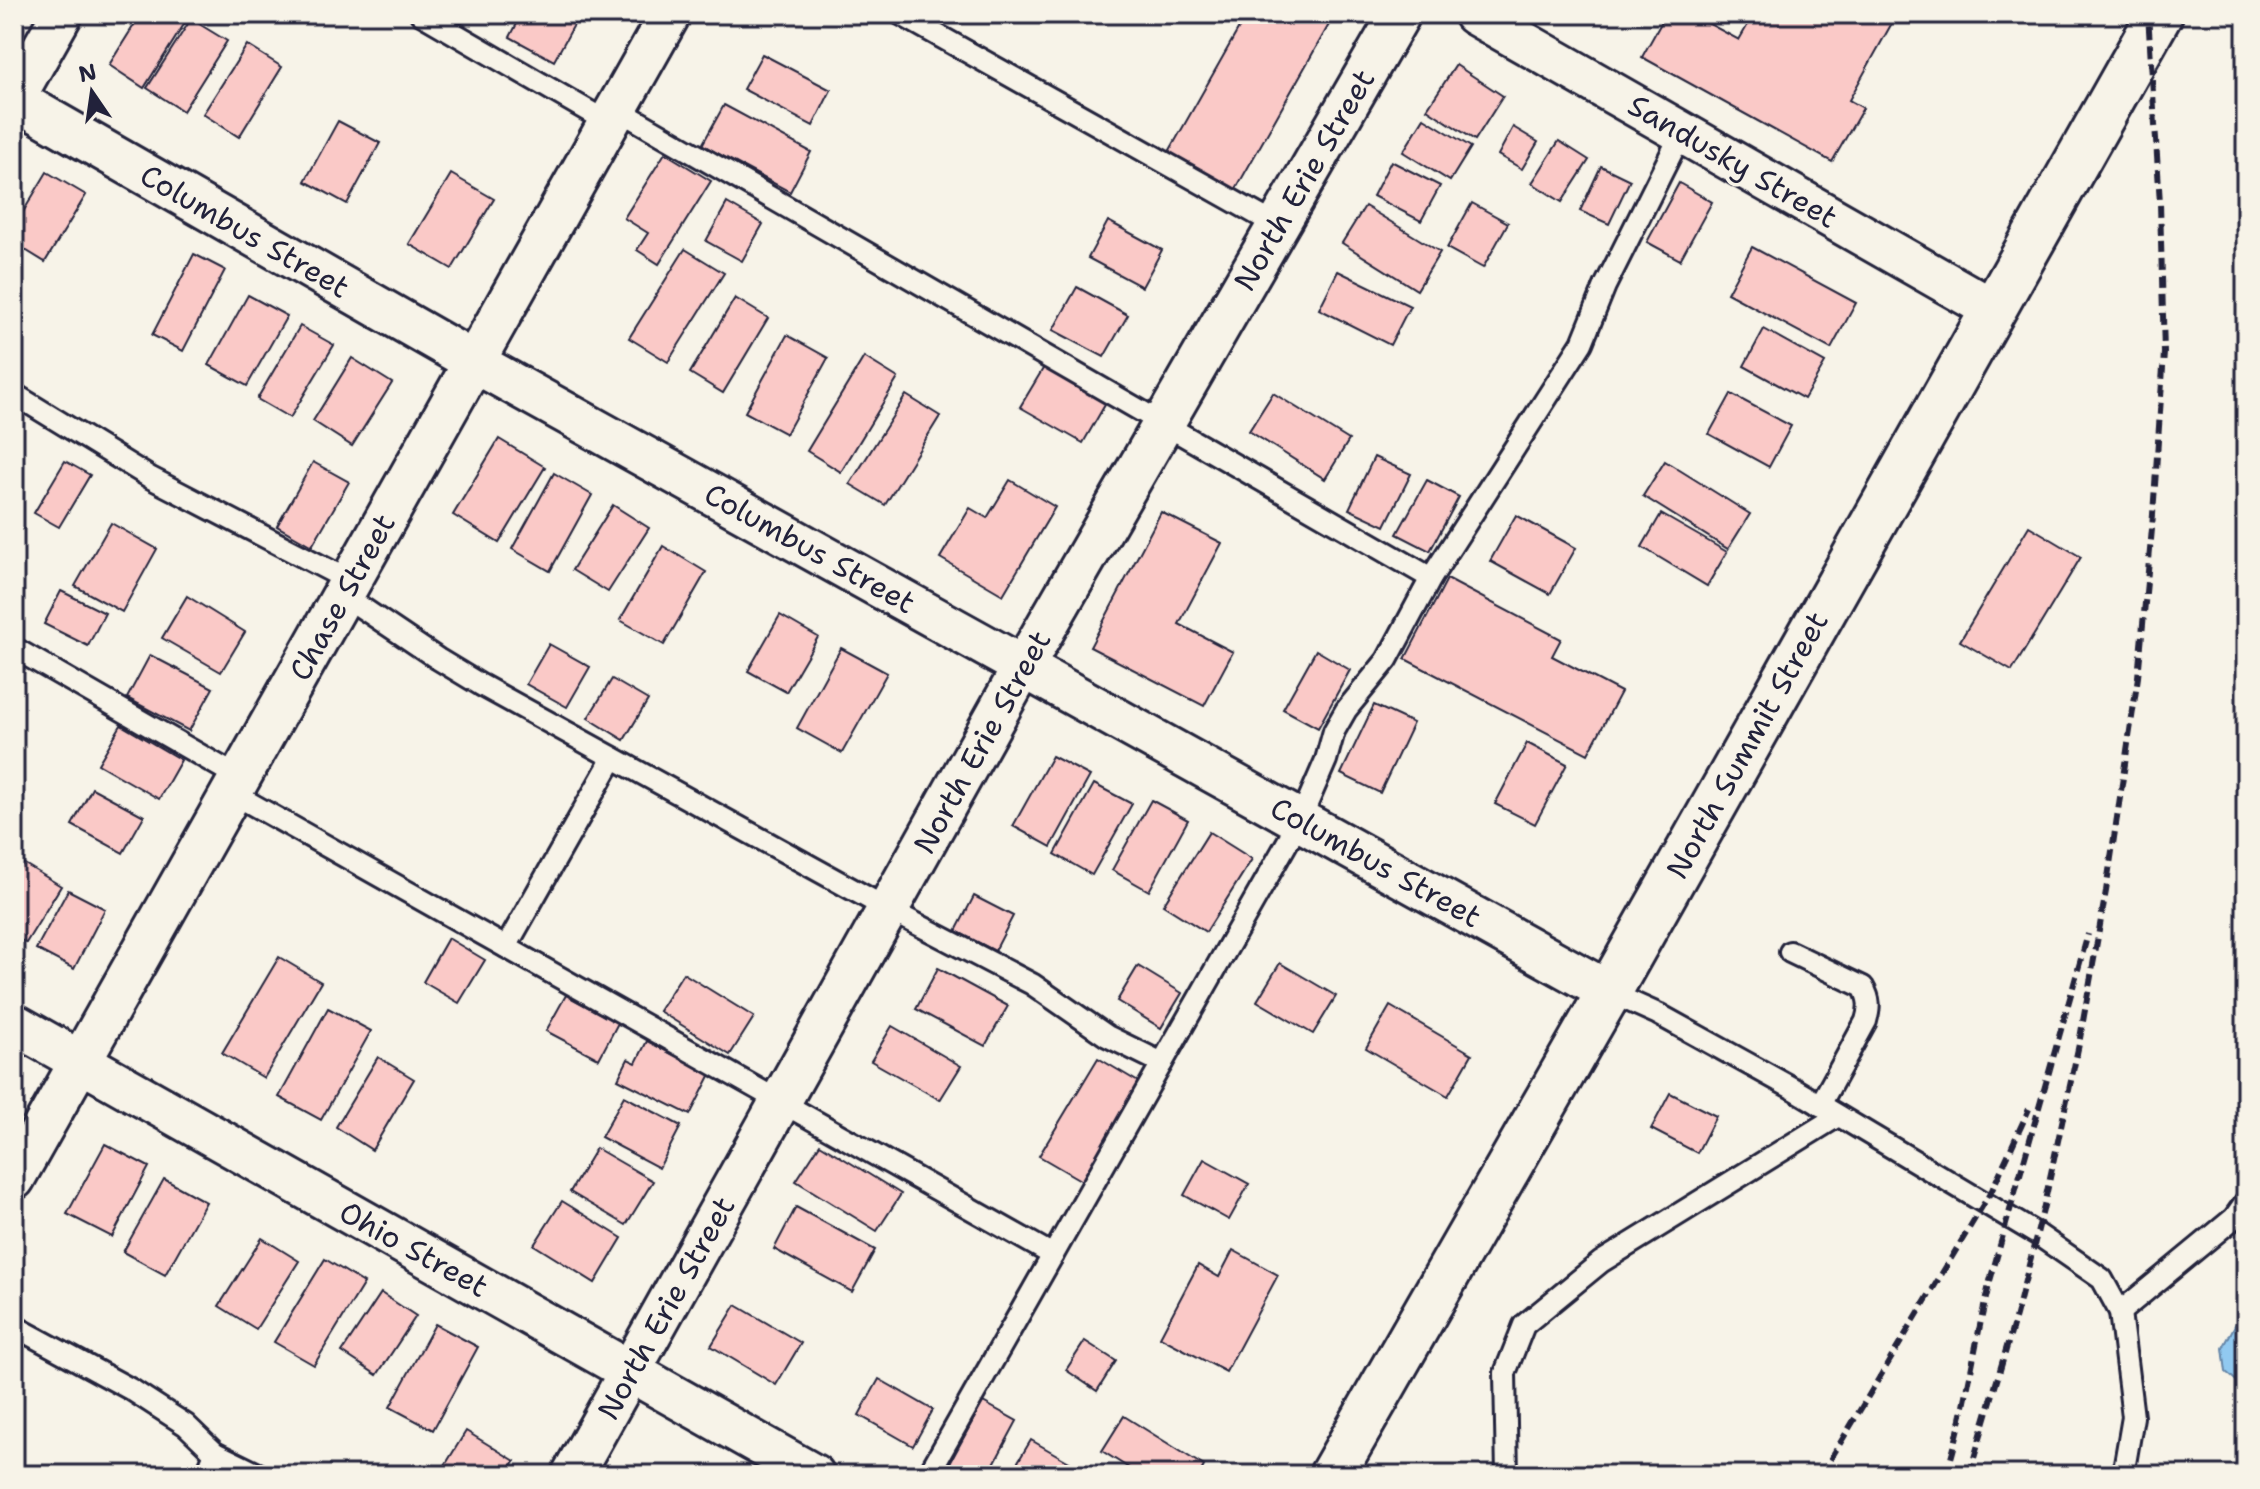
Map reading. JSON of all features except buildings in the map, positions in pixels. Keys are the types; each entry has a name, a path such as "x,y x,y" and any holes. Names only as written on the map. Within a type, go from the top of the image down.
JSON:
{"main road":[{"name":"North Summit Street","path":"1332,1475 1609,992 2160,14"}],"street":[{"path":"14,99 62,14"},
{"name":"Chase Street","path":"14,1179 670,14"},
{"name":"North Erie Street","path":"572,1475 1023,667 1400,14"},
{"name":"Sandusky Street","path":"1474,14 1992,309"},
{"name":"Columbus Street","path":"14,99 474,362 1609,992"},
{"name":"Ohio Street","path":"14,1024 814,1475"}],"lane":[{"path":"421,14 613,116 1164,424 1431,578"},
{"path":"900,14 1278,226"},
{"path":"928,1475 1300,820 1326,760 1334,731 1346,710 1387,660 1431,578 1582,343 1605,286 1682,132"},
{"path":"14,394 151,478 347,588 438,659 888,909 1032,984 1107,1036 1162,1063"},
{"path":"14,648 506,947 1053,1255"},
{"path":"506,947 613,758"},
{"path":"1790,952 1863,987 1869,997 1870,1009 1866,1021 1820,1105"},
{"path":"1609,992 1658,1014 1820,1105 2037,1234 2102,1279 2120,1312 2133,1417 2123,1475"},
{"path":"1507,1475 1505,1373 1524,1325 1601,1262 1838,1116"},
{"path":"2120,1312 2234,1218 2246,1201"},
{"path":"14,1326 132,1390 186,1425 215,1453 260,1475"},
{"path":"206,1475 215,1453"}],"water":[{"path":"2246,1304 2246,1389 2226,1372 2223,1348"}],"railway":[{"path":"1969,1475 2016,1316 2079,1044 2138,677 2164,353 2160,203 2148,14"},
{"path":"1946,1475 1990,1281 2088,934"},
{"path":"1821,1475 1992,1190 2029,1109"}]}
